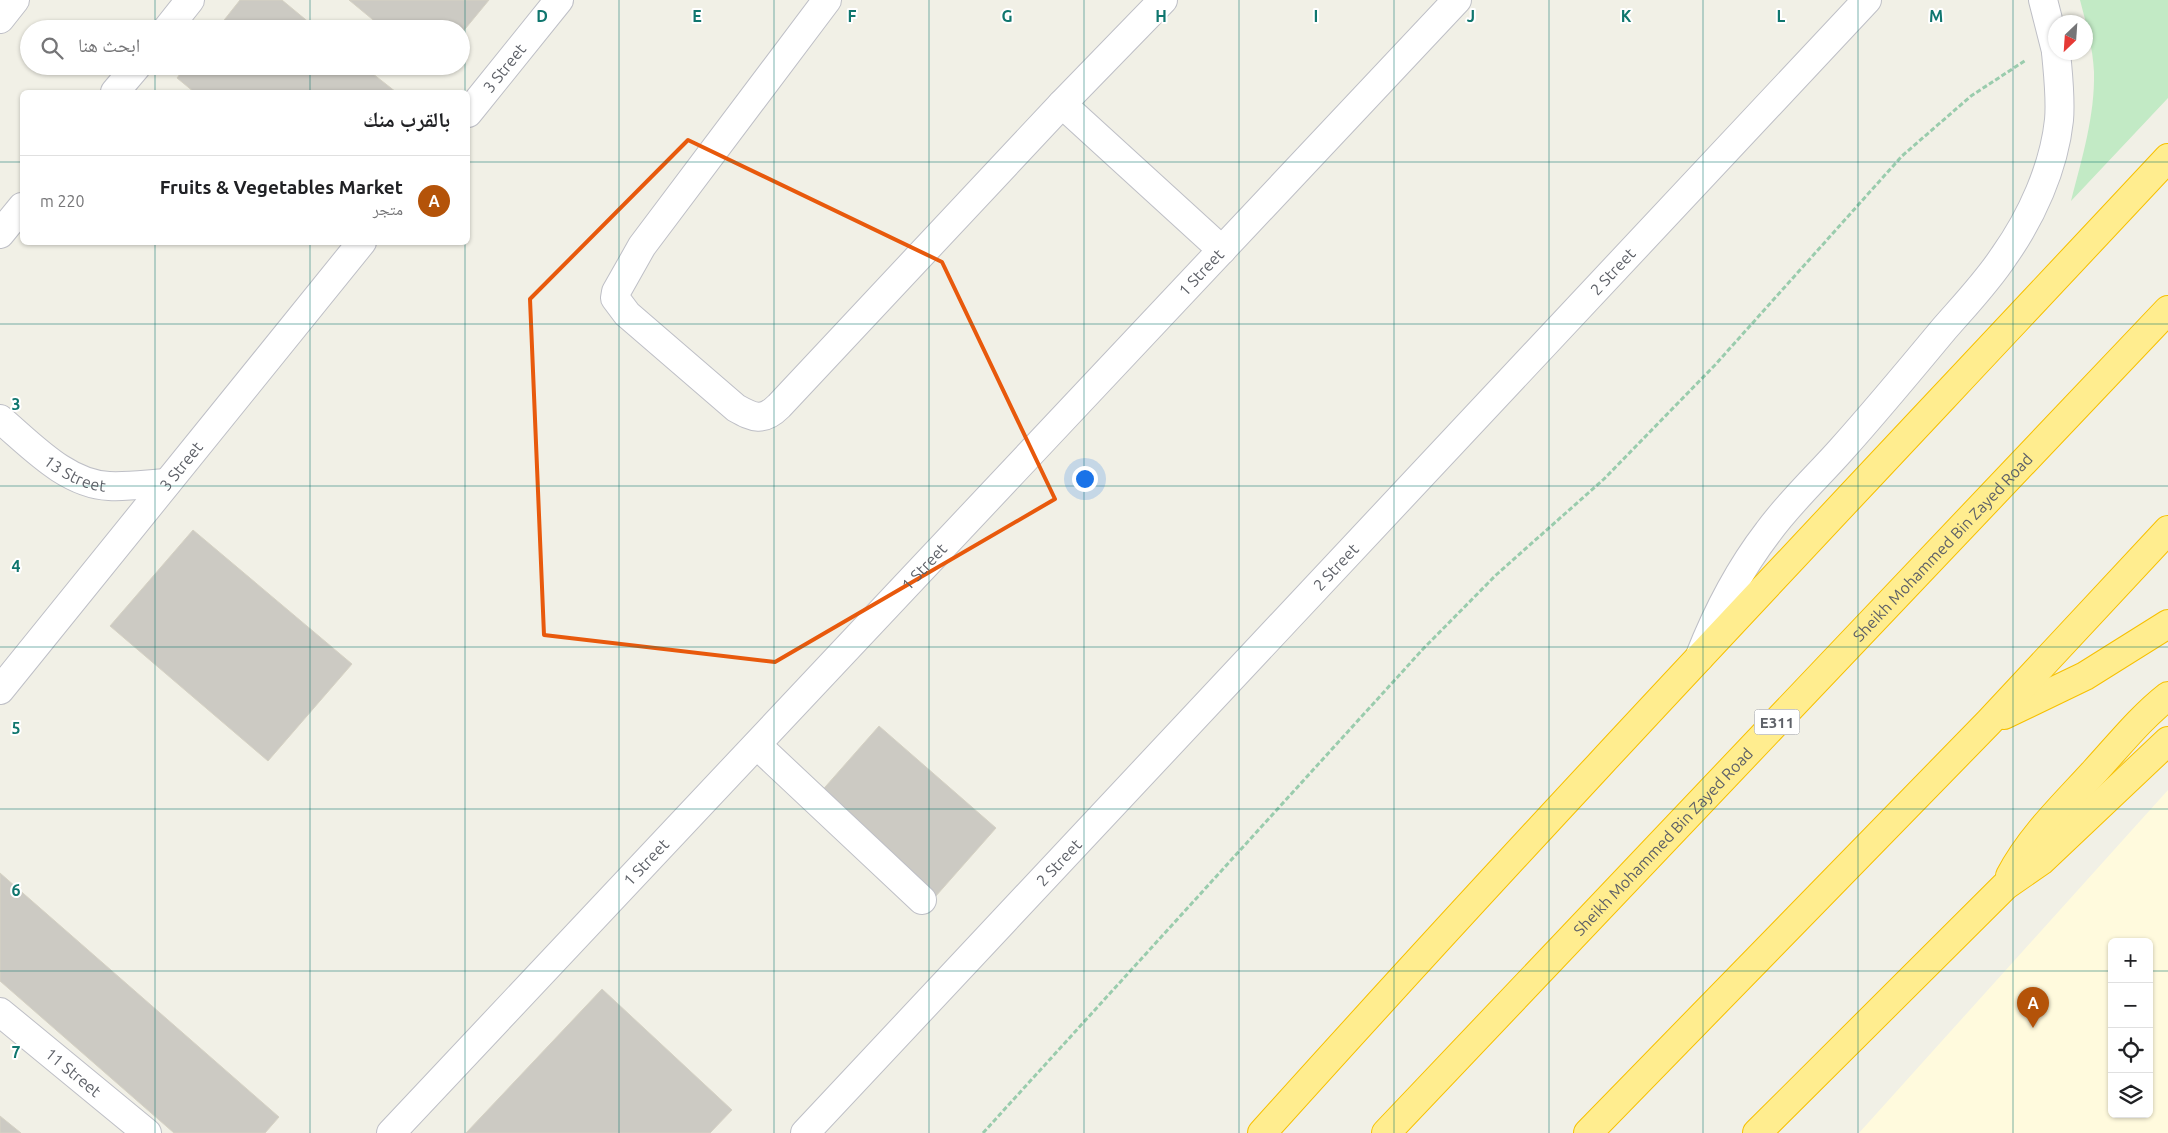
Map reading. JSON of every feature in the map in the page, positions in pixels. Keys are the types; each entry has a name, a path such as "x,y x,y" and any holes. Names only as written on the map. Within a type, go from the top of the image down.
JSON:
{"highway":[{"path":"1262,1133 1369,1014 1699,658 2168,158"},
{"name":"Sheikh Mohammed Bin Zayed Road","path":"1386,1133 2168,310"},
{"path":"1588,1133 1989,722 2168,530"},
{"path":"1989,722 2085,676 2168,624"},
{"path":"2005,886 2026,848 2128,735 2168,696"},
{"path":"1757,1133 2005,886 2041,860 2168,741"}],"street":[{"path":"0,19 15,0"},
{"path":"174,20 190,0"},
{"name":"3 Street","path":"470,111 559,0"},
{"path":"827,0 642,246 616,292 615,298 627,314 736,408 750,416 762,417 771,414 779,406 1162,0"},
{"name":"1 Street","path":"392,1133 1457,0"},
{"name":"2 Street","path":"805,1133 1868,0"},
{"path":"2043,0 2048,20"},
{"path":"1699,658 1727,594 1745,563 1769,530 1856,434 1982,284 2004,257 2022,227 2038,196 2050,159 2059,121 2059,82 2056,60"},
{"path":"117,90 129,75"},
{"path":"1062,104 1222,250"},
{"path":"0,234 20,209"},
{"name":"3 Street","path":"0,690 360,245"},
{"name":"13 Street","path":"0,419 53,463 87,482 114,486 167,483"},
{"path":"757,745 922,900"},
{"name":"11 Street","path":"0,1012 147,1133"},
{"path":"376,1133 416,1106"}],"path":[{"path":"983,1133 1422,649 1496,574 1604,478 1715,364 1902,156 1972,96 2012,68 2048,52"}],"highlighted area":[{"path":"688,140 942,262 1055,499 775,662 544,635 530,299"}],"shaded area":[{"path":"2168,790 2168,1133 1859,1133"}],"green space":[{"path":"2080,0 2168,0 2168,98 2071,201 2087,137 2094,88 2093,15 2084,15"}],"building":[{"path":"240,0 282,0 306,20 224,20"},
{"path":"349,0 489,0 470,23 470,20 373,20"},
{"path":"179,75 374,75 393,90 192,90 177,78"},
{"path":"193,530 352,664 268,761 110,626"},
{"path":"879,726 996,828 928,905 811,803"},
{"path":"0,873 279,1117 265,1133 174,1133 0,981"},
{"path":"602,989 732,1110 710,1133 466,1133"},
{"path":"0,1116 21,1133 0,1133"}],"place":[{"name":"Fruits & Vegetables Market","path":"2033,1028"}]}
